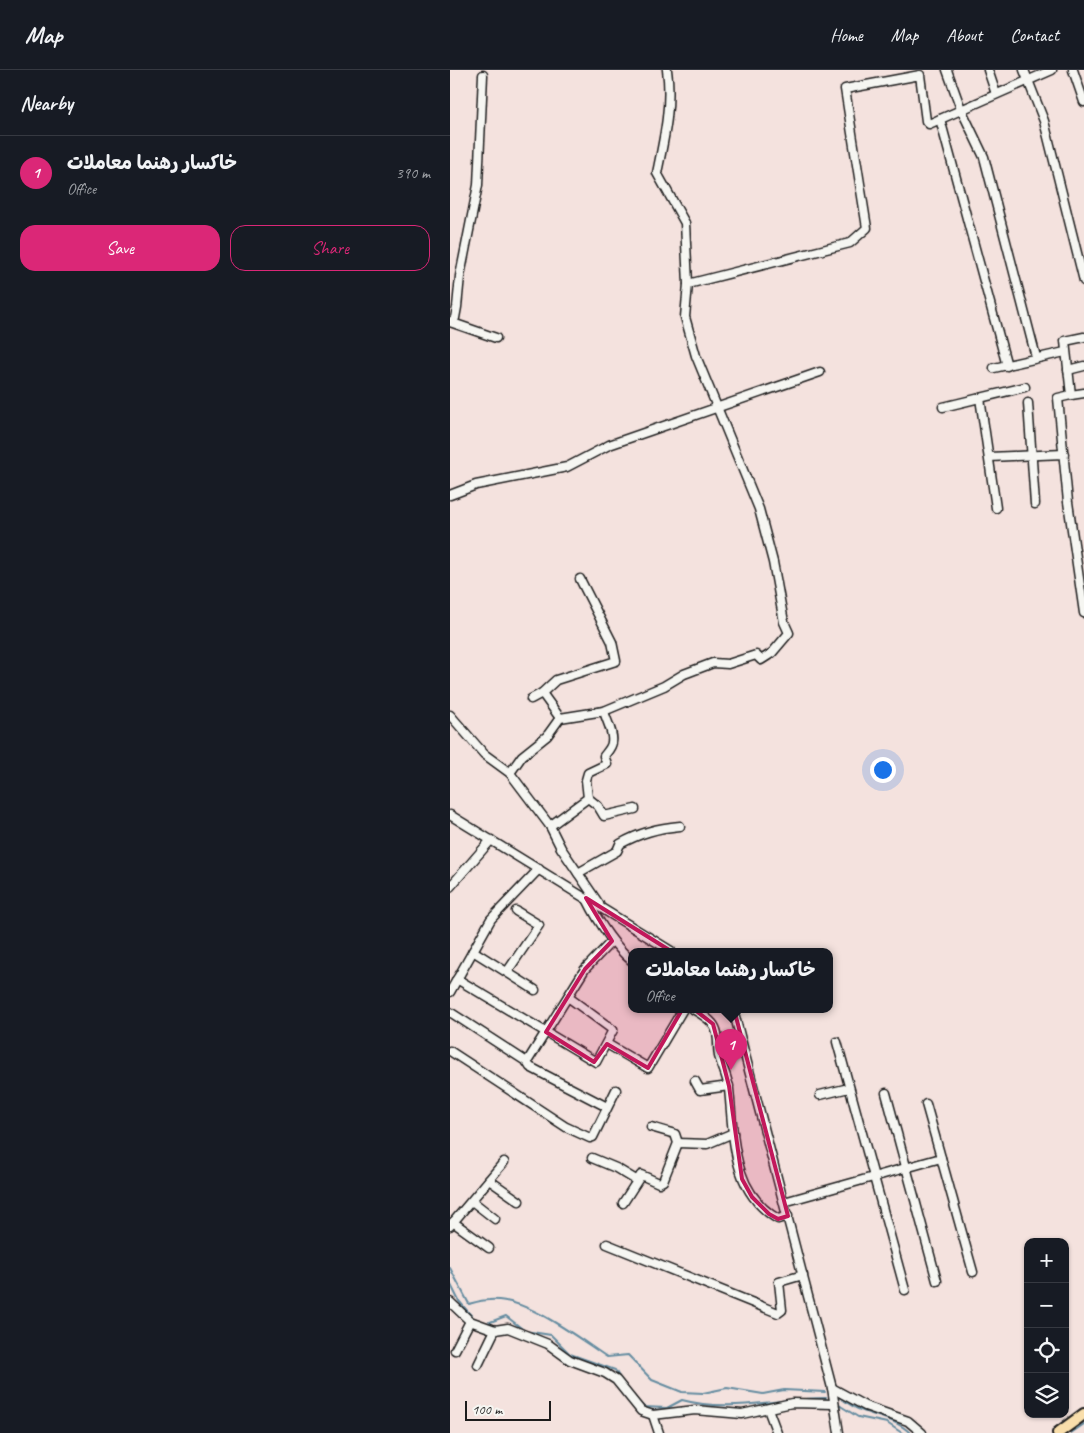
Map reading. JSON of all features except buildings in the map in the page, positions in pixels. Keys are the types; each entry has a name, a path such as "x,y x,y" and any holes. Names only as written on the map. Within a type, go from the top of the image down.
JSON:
{"main road":[{"path":"1057,1433 1084,1414"}],"street":[{"path":"510,773 522,756 547,736 560,718 604,711 664,686 684,674 713,663 728,664 756,655 761,660 772,653 789,633 784,622 773,562 759,509 696,356 685,317 688,284 685,223 657,174 668,115 670,88 667,70"},
{"path":"947,70 961,109 984,157 1036,357"},
{"path":"988,70 996,94"},
{"path":"1024,70 1044,121 1084,281"},
{"path":"688,284 850,243 867,228 845,89 920,75 926,121 929,124 1027,79 1052,70"},
{"path":"1073,70 1084,102"},
{"path":"450,322 455,318 460,276 478,185 483,75"},
{"path":"940,119 1007,366"},
{"path":"450,322 496,338"},
{"path":"1071,395 1065,341 1084,337"},
{"path":"994,368 1065,352"},
{"path":"1068,370 1084,366"},
{"path":"450,495 476,485 567,467 609,445 820,372"},
{"path":"943,408 1025,386"},
{"path":"1084,393 1058,398 1084,613"},
{"path":"980,398 996,508"},
{"path":"1028,403 1035,504"},
{"path":"989,456 1064,454"},
{"path":"531,699 542,693 556,680 616,661 612,642 580,579"},
{"path":"542,693 560,718"},
{"path":"604,711 612,744 604,756 607,764 588,773 586,780 588,798 598,806 604,816 635,809"},
{"path":"450,715 484,754 510,773 550,826 561,848 601,907"},
{"path":"550,826 588,798"},
{"path":"450,815 666,948"},
{"path":"578,873 618,850 620,844 634,836 649,830 680,826"},
{"path":"450,887 492,840"},
{"path":"450,992 491,919 539,869"},
{"path":"586,898 598,922 612,941 628,957"},
{"path":"507,972 539,925 516,911"},
{"path":"527,1062 585,969 612,941"},
{"path":"473,951 535,990"},
{"path":"457,979 594,1062 597,1062 613,1030 568,997"},
{"path":"450,1012 527,1062 530,1067 607,1107"},
{"path":"607,1044 648,1068 681,1013"},
{"path":"699,1013 713,1024 718,1037 719,1054 729,1086 733,1133 742,1179 752,1197 769,1214 778,1219 788,1216"},
{"path":"734,1013 832,1388 839,1433"},
{"path":"836,1042 905,1290"},
{"path":"450,1051 566,1127 590,1138 593,1137 616,1090"},
{"path":"695,1081 700,1090 729,1086"},
{"path":"820,1095 833,1094 849,1088"},
{"path":"886,1093 937,1281"},
{"path":"926,1104 973,1272"},
{"path":"623,1203 636,1180 642,1175 661,1183 678,1143 676,1134 651,1127"},
{"path":"678,1143 707,1144 733,1133"},
{"path":"592,1158 616,1168 636,1180"},
{"path":"784,1202 941,1158"},
{"path":"489,1248 452,1224 504,1162"},
{"path":"489,1180 519,1201"},
{"path":"472,1201 495,1219"},
{"path":"607,1244 778,1313 782,1310 779,1282 803,1275"},
{"path":"450,1302 470,1321 495,1330 508,1328 548,1344 570,1360 606,1373 616,1380 641,1411 653,1415 695,1410 742,1414 792,1404 833,1404"},
{"path":"454,1350 470,1321"},
{"path":"478,1365 495,1330"},
{"path":"832,1388 865,1406 908,1421 922,1433"},
{"path":"768,1409 777,1433"},
{"path":"653,1415 659,1433"}],"highlighted area":[{"path":"586,898 690,963 724,993 735,1013 788,1216 778,1219 769,1214 752,1197 742,1179 729,1086 713,1024 686,1003 648,1068 607,1044 594,1062 546,1032 585,969 612,941"}],"waterway":[{"path":"450,1268 469,1304 489,1300 503,1301 535,1311 607,1357 628,1355 652,1380 682,1392 703,1393 727,1388 763,1394 784,1390 825,1392"},
{"path":"450,1283 459,1301 474,1319"},
{"path":"485,1324 506,1316 525,1331 551,1335 570,1354 615,1370 624,1385"},
{"path":"839,1397 856,1408 898,1424 910,1433"},
{"path":"635,1398 644,1407 667,1408 682,1400 700,1404 736,1405 826,1398"},
{"path":"839,1405 858,1417 887,1423 902,1433"},
{"path":"1071,1433 1084,1424"}],"place":[{"name":"خاکسار رهنما معاملات","path":"731,1070"}]}
